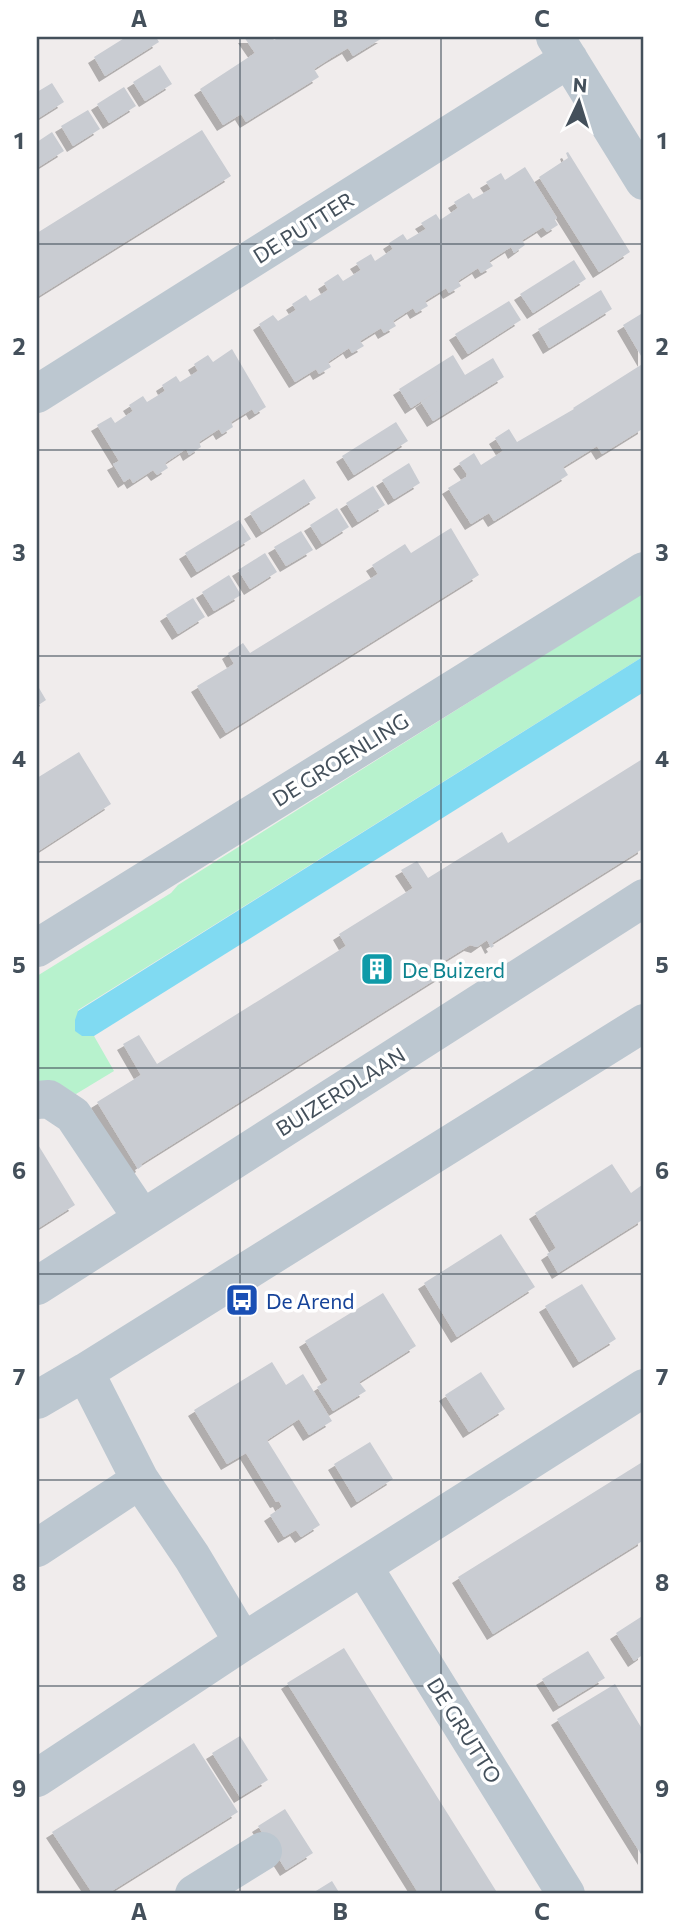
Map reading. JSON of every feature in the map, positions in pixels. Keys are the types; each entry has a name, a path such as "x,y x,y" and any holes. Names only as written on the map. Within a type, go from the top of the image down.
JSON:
{"street":[{"path":"562,48 644,181"},
{"name":"DE PUTTER","path":"37,394 562,48"},
{"name":"DE GROENLING","path":"37,948 644,571"},
{"name":"BUIZERDLAAN","path":"37,1286 644,898"},
{"path":"37,1400 644,1023"},
{"path":"37,1100 49,1100 73,1115 142,1218"},
{"path":"85,1372 140,1480 243,1642"},
{"path":"37,1778 243,1642 644,1388"},
{"path":"37,1548 140,1480"},
{"name":"DE GRUTTO","path":"363,1566 566,1894"},
{"path":"194,1894 264,1851"}],"green space":[{"path":"644,592 644,656 78,1010 82,1036 94,1036 114,1071 76,1094 37,1084 37,976"}],"water":[{"path":"644,656 644,692 94,1036 82,1036 75,1031 78,1011"}],"building":[{"path":"126,37 156,37 159,42 105,76 94,57"},
{"path":"244,37 272,37 274,40 280,37 384,37 353,56 348,48 331,58 314,69 319,77 246,122 241,114 223,125 200,89 255,53"},
{"path":"160,65 172,84 145,101 133,82"},
{"path":"52,83 64,102 37,119 37,92"},
{"path":"124,87 136,106 109,123 97,104"},
{"path":"88,110 100,129 73,146 61,126"},
{"path":"202,130 231,176 37,297 37,233"},
{"path":"52,132 64,151 37,168 37,142"},
{"path":"568,152 630,252 599,272 539,177 568,158"},
{"path":"525,167 557,218 555,220 558,225 547,232 543,227 522,240 525,245 514,253 511,247 489,261 493,266 481,273 478,268 458,281 461,286 449,293 446,288 425,301 428,306 416,313 413,308 393,321 396,326 384,333 381,328 360,341 364,346 352,353 349,348 328,362 331,367 319,374 316,369 295,382 259,324 273,315 278,321 296,310 292,304 306,295 310,301 328,290 324,283 338,274 343,281 361,270 356,263 371,254 375,261 393,249 389,243 403,234 407,240 426,229 421,223 436,214 440,220 458,208 454,202 469,193 473,199 491,189 486,182 501,173 505,180"},
{"path":"574,260 586,279 533,313 520,294"},
{"path":"601,290 612,309 549,348 538,329"},
{"path":"509,301 521,320 468,354 455,334"},
{"path":"641,314 644,320 644,361 623,325"},
{"path":"232,349 266,407 255,414 252,409 231,422 233,427 222,434 219,429 199,442 201,447 189,455 186,449 165,463 168,468 157,475 153,470 133,483 130,478 124,482 113,464 119,461 97,425 111,417 115,423 133,411 129,405 143,396 147,402 165,391 162,385 176,376 180,382 198,371 194,364 208,355 213,362"},
{"path":"453,355 465,375 493,358 504,377 433,421 421,402 437,391 411,408 399,389"},
{"path":"644,363 644,428 602,454 597,446 563,467 568,475 494,521 489,513 471,524 448,488 466,477 467,474 459,463 474,453 481,465 503,451 495,438 509,429 517,442"},
{"path":"396,422 408,441 354,475 342,456"},
{"path":"409,463 420,483 394,499 382,480"},
{"path":"304,479 316,498 262,532 250,513"},
{"path":"373,486 385,505 358,522 346,503"},
{"path":"337,508 349,527 322,544 310,525"},
{"path":"239,520 251,539 197,572 185,553"},
{"path":"451,528 479,575 226,733 197,686 234,664 228,653 243,643 250,653 378,574 372,565 405,544 411,553"},
{"path":"301,531 313,550 286,566 274,547"},
{"path":"265,553 277,572 250,589 238,570"},
{"path":"229,575 241,595 214,611 202,592"},
{"path":"193,598 205,617 178,634 166,615"},
{"path":"39,688 46,700 37,706 37,690"},
{"path":"79,752 111,804 37,852 37,778"},
{"name":"De Buizerd","path":"644,758 644,848 492,943 494,946 491,948 487,940 477,947 470,945 441,963 448,975 445,977 444,974 141,1164 138,1169 97,1102 141,1075 123,1044 139,1035 157,1064 346,946 339,934 413,888 401,870 417,861 428,878 502,832 508,843"},
{"path":"37,1143 75,1205 37,1229"},
{"path":"612,1164 631,1193 642,1185 644,1219 558,1273 547,1254 556,1248 535,1213"},
{"path":"501,1234 535,1287 457,1337 424,1283"},
{"path":"582,1284 616,1339 579,1362 545,1306"},
{"path":"383,1293 416,1346 359,1382 366,1391 333,1411 317,1387 328,1380 305,1341"},
{"path":"272,1362 286,1385 303,1374 332,1421 309,1435 299,1419 267,1440 320,1525 301,1537 296,1530 284,1537 270,1515 282,1507 279,1501 276,1502 246,1453 227,1464 194,1410"},
{"path":"481,1372 505,1409 469,1432 445,1395"},
{"path":"370,1442 393,1479 357,1502 334,1464"},
{"path":"644,1461 644,1540 493,1634 458,1577"},
{"path":"644,1615 644,1654 634,1661 616,1633"},
{"path":"344,1648 498,1894 419,1894 287,1683"},
{"path":"588,1651 605,1678 559,1706 542,1679"},
{"path":"615,1684 644,1732 644,1859 557,1719"},
{"path":"240,1736 268,1780 240,1797 212,1753"},
{"path":"194,1743 238,1812 107,1894 93,1894 52,1832"},
{"path":"285,1809 313,1853 286,1870 258,1826"},
{"path":"332,1881 340,1894 311,1894"}],"place":[{"name":"De Buizerd","path":"377,969"},
{"name":"De Arend","path":"242,1300"}]}
